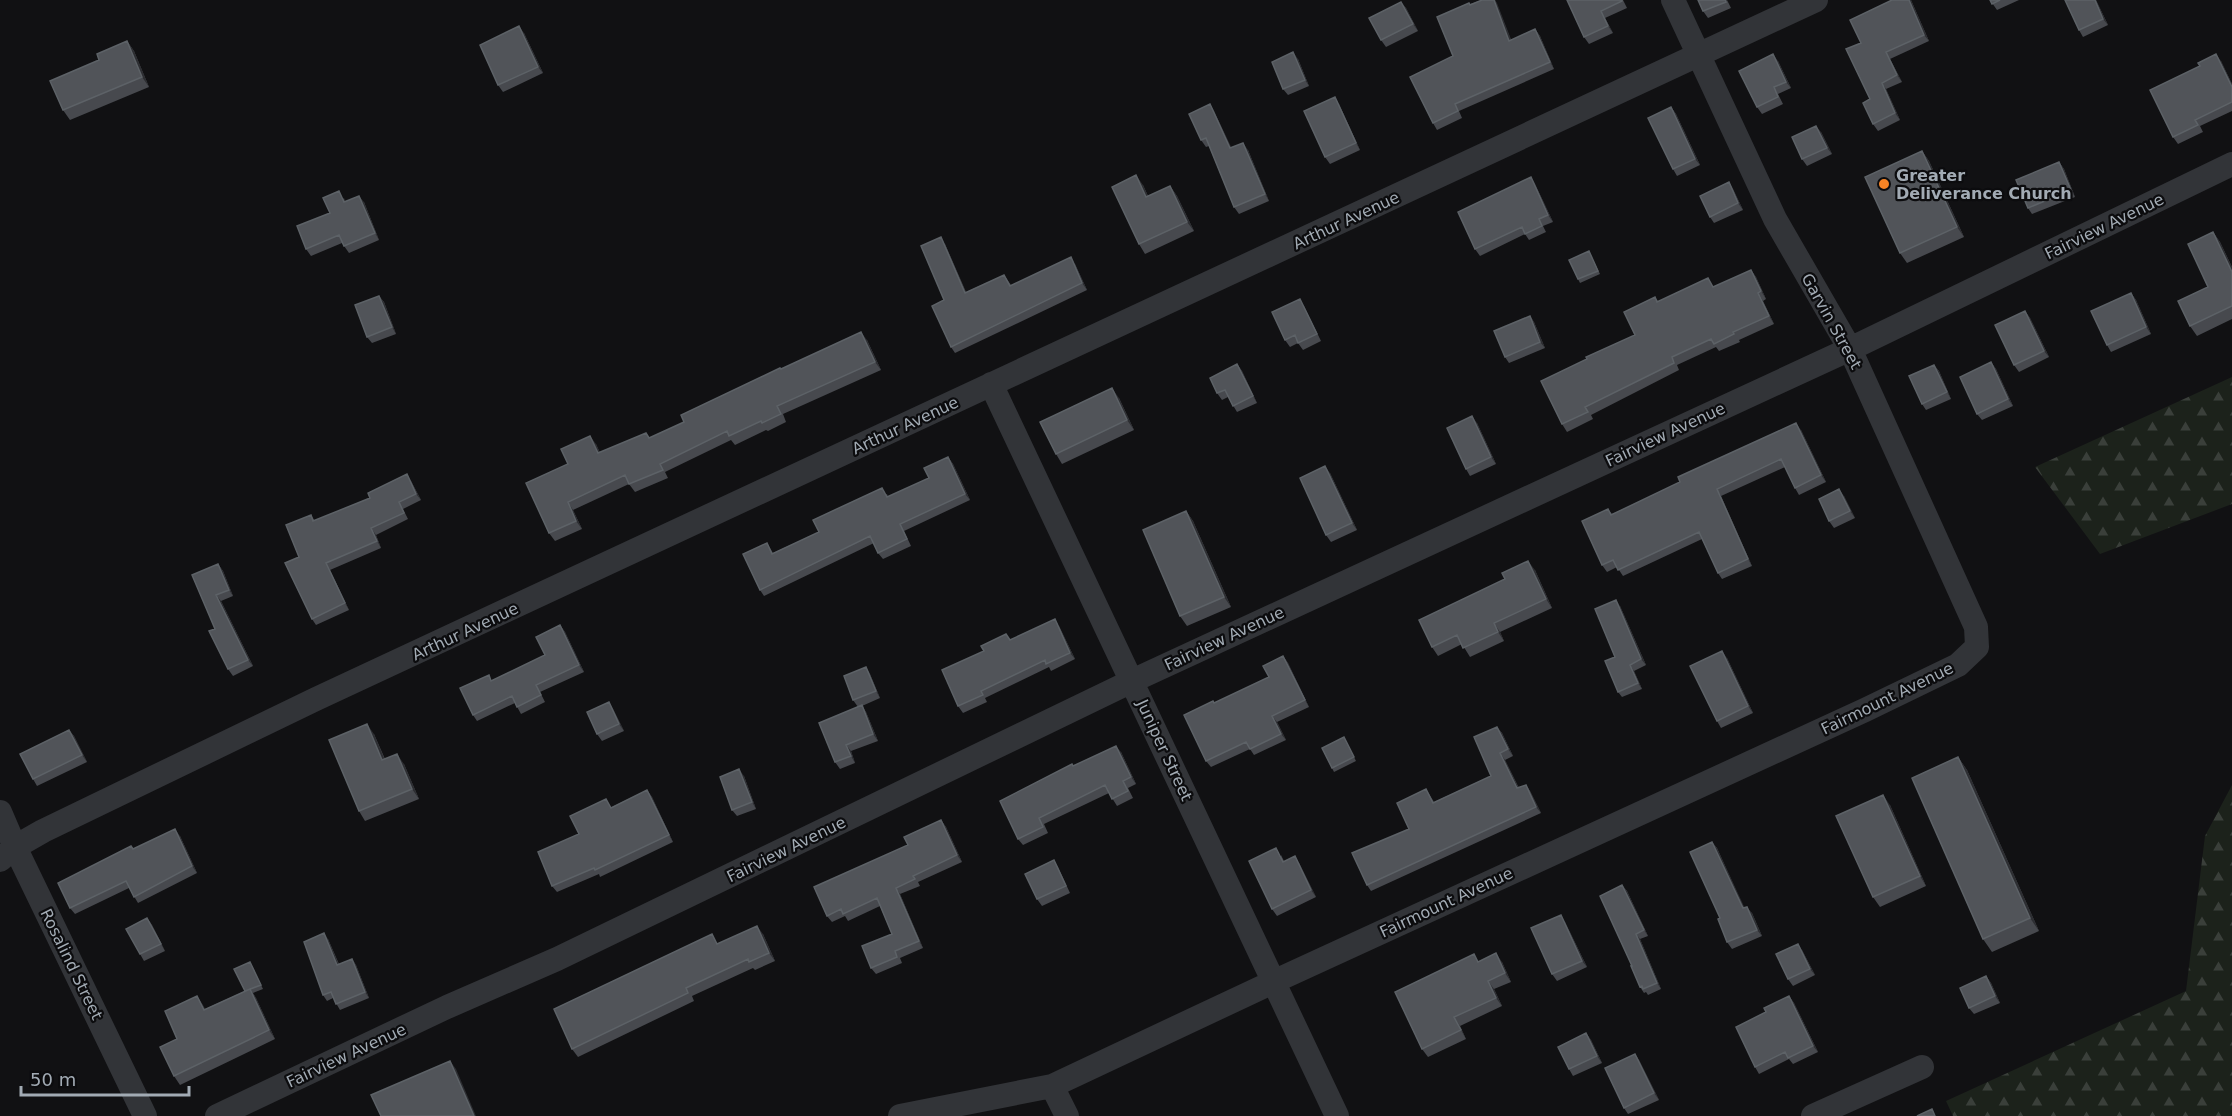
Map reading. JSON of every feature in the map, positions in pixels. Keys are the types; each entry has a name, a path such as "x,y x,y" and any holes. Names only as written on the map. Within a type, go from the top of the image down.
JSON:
{"street":[{"name":"Garvin Street","path":"1673,0 1775,219 1850,349 1976,627 1977,647"},
{"name":"Arthur Avenue","path":"7,854 43,831 316,699 1816,0"},
{"name":"Fairview Avenue","path":"217,1116 447,1007 557,960 1132,681 1850,349 2232,164"},
{"name":"Juniper Street","path":"991,384 1337,1116"},
{"name":"Fairmount Avenue","path":"900,1116 1052,1086 1865,710 1958,665 1977,647"},
{"name":"Rosalind Street","path":"0,812 7,854 145,1116"},
{"path":"1813,1116 1922,1067"},
{"path":"1052,1086 1067,1116"}],"green space":[{"path":"2232,377 2232,504 2100,554 2035,467"},
{"path":"2232,785 2232,1116 1953,1116 1946,1101 2186,991 2205,836"}],"building":[{"path":"1482,0 1494,0 1509,41 1535,29 1550,62 1455,104 1458,111 1433,123 1410,77 1453,56 1437,17"},
{"path":"1567,0 1622,1 1601,11 1608,26 1584,37"},
{"path":"1698,0 1725,0 1726,2 1703,11"},
{"path":"1892,0 1909,0 1924,35 1886,52 1897,75 1882,83 1895,113 1873,124 1863,103 1870,99 1846,49 1861,43 1850,20"},
{"path":"2065,0 2095,0 2103,19 2079,30"},
{"path":"1401,2 1413,24 1381,40 1369,18"},
{"path":"519,26 538,67 498,85 480,45"},
{"path":"127,41 142,77 63,110 50,81 99,60 97,54"},
{"path":"1293,52 1305,80 1283,89 1272,62"},
{"path":"1773,54 1786,82 1774,87 1778,97 1757,107 1739,71"},
{"path":"2216,54 2232,87 2232,102 2195,120 2198,125 2173,137 2150,90 2200,66 2198,63"},
{"path":"1335,97 1356,143 1325,157 1304,111"},
{"path":"1210,104 1230,148 1243,143 1265,194 1234,207 1206,138 1201,140 1189,114"},
{"path":"1671,107 1695,159 1673,169 1648,118"},
{"path":"1816,126 1827,148 1802,159 1792,137"},
{"path":"1922,151 1957,227 1900,253 1865,177"},
{"path":"2059,162 2071,190 2028,208 2016,180"},
{"path":"1136,175 1146,197 1170,186 1187,222 1139,244 1112,187"},
{"path":"1531,177 1548,215 1539,219 1542,226 1525,234 1522,227 1475,249 1458,212"},
{"path":"1729,182 1738,203 1710,217 1700,196"},
{"path":"339,191 344,202 359,196 375,233 344,246 339,235 306,249 297,226 330,213 323,198"},
{"path":"2213,232 2232,272 2232,306 2190,326 2178,301 2208,287 2188,244"},
{"path":"941,237 965,293 1004,275 1010,286 1071,257 1082,283 951,347 932,306 944,300 921,246"},
{"path":"1589,251 1598,271 1578,279 1569,260"},
{"path":"1751,270 1761,291 1758,293 1769,316 1733,332 1734,334 1714,344 1711,339 1672,357 1674,363 1585,407 1588,412 1562,424 1541,381 1635,335 1624,312 1655,297 1657,302 1708,278 1713,287"},
{"path":"2131,293 2146,327 2107,345 2091,311"},
{"path":"379,296 392,327 367,337 355,305"},
{"path":"1300,299 1317,334 1298,343 1295,335 1285,340 1272,312"},
{"path":"2025,311 2044,351 2014,365 1995,325"},
{"path":"1530,316 1540,342 1505,357 1494,331"},
{"path":"861,332 875,362 777,406 781,414 729,436 727,431 660,464 663,470 629,484 625,475 568,502 576,521 549,533 526,483 568,464 561,449 590,436 598,453 646,433 649,438 684,422 681,415"},
{"path":"1991,362 2008,399 1977,414 1960,377"},
{"path":"1237,364 1253,396 1233,406 1225,390 1217,393 1210,378"},
{"path":"1934,365 1947,392 1922,404 1909,376"},
{"path":"1112,388 1127,420 1056,454 1040,422"},
{"path":"1472,416 1491,457 1466,469 1447,428"},
{"path":"1796,423 1821,475 1795,488 1781,459 1717,489 1748,559 1718,573 1699,532 1618,570 1613,560 1602,565 1582,521 1608,509 1611,515 1680,482 1678,477"},
{"path":"948,457 965,494 900,524 907,539 878,553 870,536 760,590 743,554 767,543 772,554 819,532 813,520 882,488 887,497 929,478 924,468"},
{"path":"1325,466 1352,523 1326,535 1300,478"},
{"path":"407,474 416,494 399,502 404,513 371,528 377,541 326,563 345,603 312,619 285,563 299,557 286,525 311,515 313,521 370,498 368,493"},
{"path":"1839,489 1850,511 1829,521 1819,499"},
{"path":"1186,511 1224,597 1180,616 1143,530"},
{"path":"1528,561 1546,599 1494,623 1498,632 1463,648 1457,635 1432,647 1419,620 1505,579 1502,573"},
{"path":"218,564 229,590 216,595 248,660 228,669 209,631 215,629 192,575"},
{"path":"1616,600 1641,659 1630,665 1638,683 1618,692 1605,661 1615,657 1595,609"},
{"path":"1055,619 1070,653 1046,664 1045,660 981,691 983,695 958,706 942,670 984,651 981,646 1006,634 1010,640"},
{"path":"560,625 579,665 536,685 541,695 517,707 512,696 473,715 460,688 489,675 491,681 545,655 536,637"},
{"path":"1722,651 1748,706 1717,721 1690,666"},
{"path":"1283,656 1305,700 1272,716 1281,734 1250,749 1246,742 1206,761 1184,715 1269,677 1263,666"},
{"path":"866,667 876,691 853,700 844,676"},
{"path":"609,702 619,724 597,734 587,712"},
{"path":"862,705 873,734 846,745 851,756 835,762 819,723"},
{"path":"367,724 382,760 397,754 412,789 359,811 329,740"},
{"path":"1497,727 1508,749 1500,753 1517,788 1526,785 1536,807 1367,885 1352,853 1409,829 1397,803 1426,789 1433,803 1491,776 1474,737"},
{"path":"69,730 82,755 33,779 20,754"},
{"path":"1344,737 1354,757 1332,768 1322,748"},
{"path":"1116,746 1131,777 1123,781 1128,791 1112,799 1105,785 1039,818 1043,827 1018,839 1000,801 1072,764 1073,766"},
{"path":"1958,757 2030,918 1983,939 1912,778"},
{"path":"739,769 752,802 732,810 720,777"},
{"path":"647,790 669,835 595,870 594,868 552,886 538,852 579,834 570,816 606,799 611,808"},
{"path":"1883,795 1920,876 1873,897 1836,816"},
{"path":"941,820 957,855 913,876 915,879 896,888 919,941 895,951 897,957 871,968 862,946 892,934 877,898 843,914 841,909 827,916 814,887 908,845 904,837"},
{"path":"175,829 192,866 134,897 126,881 70,908 58,883 131,846 133,849"},
{"path":"1712,842 1743,908 1747,907 1757,930 1727,942 1718,919 1720,918 1690,852"},
{"path":"1276,848 1283,862 1295,856 1311,890 1272,909 1249,861"},
{"path":"1054,860 1066,886 1037,899 1025,874"},
{"path":"1622,885 1644,930 1636,934 1657,983 1643,989 1642,986 1640,987 1600,896"},
{"path":"1561,915 1582,961 1552,974 1531,928"},
{"path":"147,918 161,944 140,954 126,929"},
{"path":"757,926 769,953 749,962 748,959 686,988 688,993 572,1049 554,1009 712,934 717,944"},
{"path":"324,933 337,965 352,959 365,992 336,1004 331,992 323,995 304,942"},
{"path":"1798,944 1810,969 1788,979 1776,954"},
{"path":"1496,953 1505,973 1488,981 1496,998 1454,1017 1461,1030 1422,1049 1395,992 1474,954 1478,962"},
{"path":"250,962 261,985 245,991 234,969"},
{"path":"1986,976 1995,996 1969,1008 1960,988"},
{"path":"250,989 269,1030 174,1076 160,1047 177,1039 165,1011 197,996 204,1010"},
{"path":"1789,996 1813,1046 1788,1058 1785,1052 1755,1067 1736,1027 1766,1012 1764,1008"},
{"path":"1586,1033 1597,1056 1569,1069 1558,1047"},
{"path":"1635,1054 1654,1093 1624,1108 1605,1068"},
{"path":"450,1061 474,1116 381,1116 371,1095"},
{"path":"1932,1109 1935,1116 1917,1116"}],"place":[{"name":"Greater Deliverance Church","path":"1884,184"}]}
